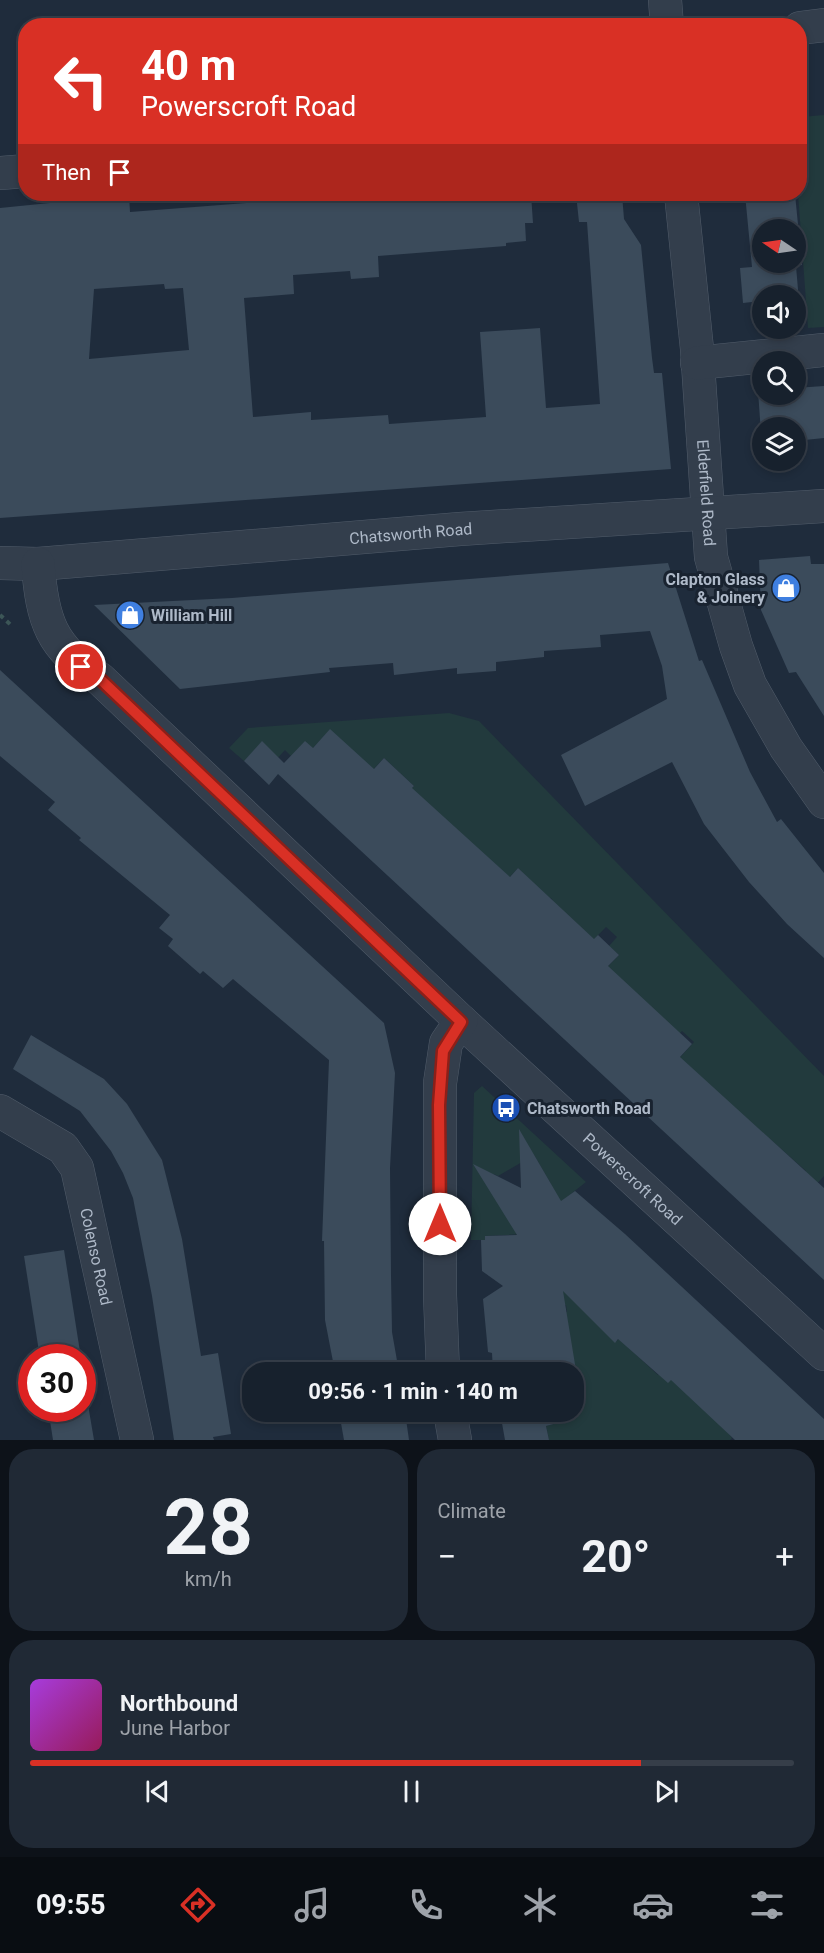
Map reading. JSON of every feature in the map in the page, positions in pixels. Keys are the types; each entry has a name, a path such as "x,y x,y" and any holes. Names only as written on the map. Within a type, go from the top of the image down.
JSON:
{"street":[{"path":"665,0 666,18"},
{"path":"807,26 824,25"},
{"path":"0,173 18,172"},
{"name":"Elderfield Road","path":"682,201 697,363 711,557 736,646 750,685 786,748 824,802"},
{"path":"697,363 824,350"},
{"name":"Chatsworth Road","path":"0,563 38,564 460,529 824,506"},
{"name":"Powerscroft Road","path":"38,564 46,622 65,652 100,679 461,1022 824,1353"},
{"path":"443,1362 439,1105 443,1051 461,1022"},
{"name":"Colenso Road","path":"0,1111 63,1148 77,1168 137,1440"},
{"path":"452,1422 455,1440"}],"green space":[{"path":"824,115 824,327 808,328 804,273 806,273 806,219 800,219 799,201 807,201 807,116"},
{"path":"449,713 479,721 824,1076 824,1176 803,1199 806,1171 771,1140 758,1154 666,1082 640,1110 636,1106 694,1042 682,1031 651,1064 595,980 619,955 609,946 617,937 606,927 575,959 552,899 542,893 518,868 481,908 385,818 414,786 384,758 356,788 330,730 313,748 291,756 285,750 275,761 259,746 244,761 229,748 248,728"},
{"path":"482,1086 586,1182 553,1208 551,1184 534,1155 498,1176 494,1174 488,1178 615,1342 619,1339 658,1375 661,1372 671,1380 681,1371 732,1438 730,1440 549,1440 546,1426 561,1422 584,1422 584,1362 562,1362 557,1312 567,1312 566,1305 524,1309 524,1234 485,1236 485,1240 471,1240 474,1093"}],"building":[{"path":"69,201 129,201 130,212 271,201 531,201 533,223 525,223 526,241 506,243 506,246 378,256 379,277 351,279 350,271 293,275 294,294 244,298 253,417 311,412 311,420 388,415 389,424 486,417 480,332 540,328 546,408 600,404 587,222 579,222 577,201 623,201 624,219 641,245 654,373 662,373 671,469 0,518 0,208","holes":["164,284 165,289 183,288 189,350 89,359 94,289"]},
{"path":"746,201 796,201 797,219 752,219 752,267"},
{"path":"752,267 752,273 797,273 798,285 752,285 752,302 743,303 740,268"},
{"path":"824,386 824,438 806,440 806,417 760,417 759,405 806,405 806,387"},
{"path":"810,556 811,564 824,564 824,716 796,672 789,673 761,610 759,560"},
{"path":"668,563 699,661 702,660 750,772 777,822 781,819 824,873 824,958 787,924 749,882 704,824 672,762 585,806 561,755 667,699 662,666 650,631 600,635 601,647 544,651 544,657 496,662 496,671 457,674 457,668 394,675 393,663 329,668 330,672 180,689 94,605 232,598"},
{"path":"0,670 384,1023 395,1073 390,1168 392,1332 397,1362 333,1362 325,1320 324,1241 322,1241 329,1060 233,979 223,988 203,971 200,974 168,946 173,939 159,928 170,915 79,840 81,838 48,810 55,802 0,756"},
{"path":"330,729 374,769 384,758 414,786 412,788 510,877 518,868 594,939 598,935 619,955 608,966 692,1044 680,1057 824,1188 824,1280 278,774 269,785 244,761 262,741 284,763 305,741 313,748"},
{"path":"31,1035 104,1079 127,1104 162,1160 182,1239 201,1356 218,1353 231,1434 213,1437 214,1440 174,1440 152,1296 133,1198 111,1151 80,1111 13,1069"},
{"path":"519,1129 561,1201 575,1191 625,1234 824,1419 824,1440 735,1440 671,1380 668,1383 618,1339 615,1343 563,1291 575,1362 492,1362 492,1353 488,1352 483,1299 503,1286 482,1271 481,1240 485,1240 485,1236 517,1235 473,1164 521,1188"},
{"path":"64,1250 79,1344 38,1344 24,1256"},
{"path":"50,1422 91,1422 94,1440 53,1440"},
{"path":"341,1422 406,1422 409,1440 344,1440"},
{"path":"502,1422 561,1422 546,1426 549,1440 505,1440"}],"place":[{"name":"Clapton Glass & Joinery","path":"786,588"},
{"name":"William Hill","path":"130,615"},
{"name":"Chatsworth Road","path":"506,1108"}],"route":[{"path":"81,667 100,679 461,1022 443,1051 439,1105 440,1224"}]}
